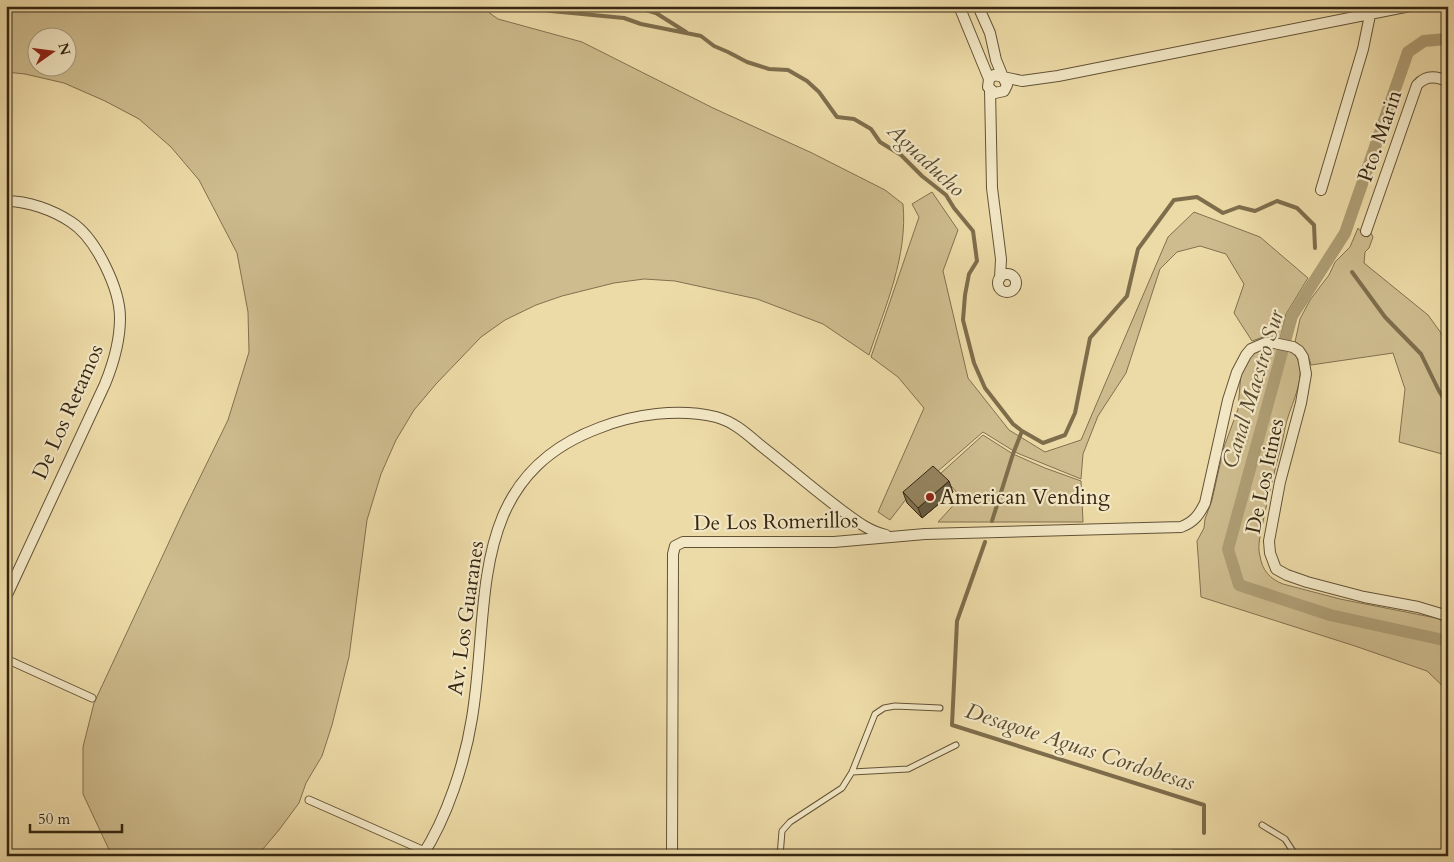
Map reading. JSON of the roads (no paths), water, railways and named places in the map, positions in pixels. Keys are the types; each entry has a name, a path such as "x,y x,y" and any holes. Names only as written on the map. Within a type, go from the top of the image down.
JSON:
{"street":[{"path":"958,6 989,79 988,83 999,90"},
{"path":"978,6 990,33 996,60 1006,82 999,90 991,106 992,188 1001,259 998,283 1004,292 1010,292 1014,289 1016,283 1001,259"},
{"path":"999,90 1022,81 1133,62 1410,6"},
{"path":"1321,190 1363,48 1370,15"},
{"path":"989,79 994,75 1022,81"},
{"name":"Pto. Marin","path":"1366,231 1417,85 1421,81 1433,77 1448,82"},
{"name":"De Los Retamos","path":"6,201 40,208 72,223 90,242 106,266 115,290 120,316 119,343 105,384 6,597"},
{"path":"1000,278 1006,274 1012,275"},
{"name":"De Los Itines","path":"1188,524 1199,515 1205,503 1220,439 1227,426 1234,403 1237,372 1246,355 1252,349 1265,343 1293,347 1303,357 1306,374 1301,403 1280,482 1269,540 1270,553 1276,569 1287,575 1326,587 1364,597 1418,607 1448,616"},
{"name":"Av. Los Guaranes","path":"424,853 455,786 467,742 476,686 490,556 499,526 508,503 520,484 540,461 552,451 590,431 608,424 660,414 683,413 718,418 732,423 743,430 800,479 852,519 868,529 892,536"},
{"name":"De Los Romerillos","path":"672,856 673,554 675,546 683,542 834,542 892,536 1166,529 1188,524"},
{"path":"6,659 92,698"},
{"path":"309,800 424,853 436,856"}],"lane":[{"path":"780,856 782,831 790,822 842,788 852,772 875,714 884,708 894,706 940,708"},
{"path":"852,772 908,769 956,745"},
{"path":"1262,825 1285,839 1296,856"}],"waterway":[{"name":"Aguaducho","path":"523,6 551,11 624,18 641,24 701,36 714,46 747,62 769,69 788,70 807,81 819,92 837,117 854,119 871,129 880,142 901,155 922,176 946,195 973,231 977,261 969,274 963,320 974,363 985,388 1013,424 1022,431"},
{"name":"Aguaducho","path":"632,6 656,13 686,32"},
{"name":"Canal Maestro Sur","path":"1448,40 1424,41 1408,52 1345,233 1292,316 1228,549 1239,585 1330,615 1448,641"},
{"name":"Desagote Aguas Cordobesas","path":"992,521 1022,431 1043,443 1065,435 1075,413 1090,338 1127,296 1138,249 1174,200 1197,197 1223,213 1239,207 1255,211 1277,201 1297,208 1314,225 1315,248"},
{"name":"Desagote Aguas Cordobesas","path":"1352,272 1385,317 1421,354 1448,405"},
{"name":"Desagote Aguas Cordobesas","path":"985,542 957,621 952,725 1204,805 1204,833"}],"place":[{"name":"American Vending","path":"930,497"}]}
